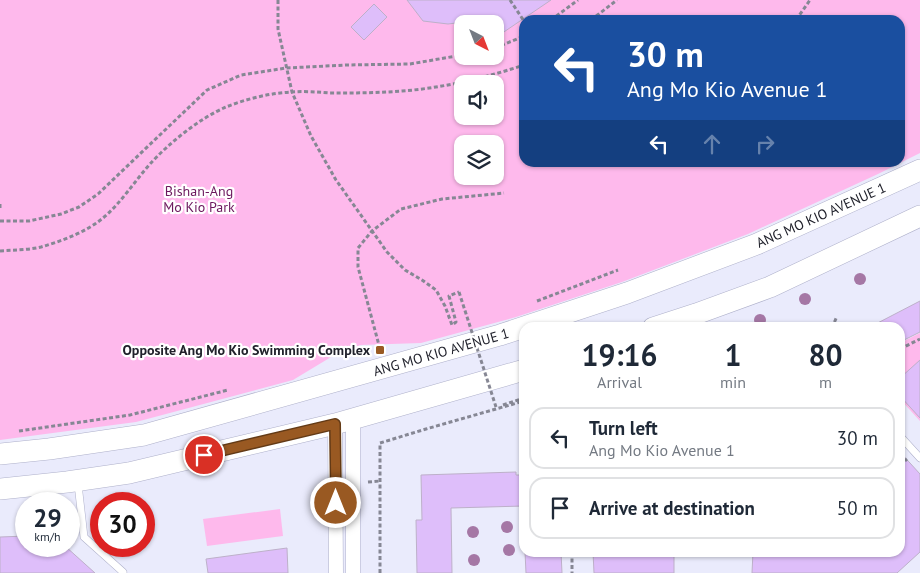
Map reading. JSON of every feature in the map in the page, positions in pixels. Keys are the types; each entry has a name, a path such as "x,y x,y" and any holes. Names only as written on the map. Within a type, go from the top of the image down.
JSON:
{"main road":[{"name":"ANG MO KIO AVENUE 1","path":"539,322 627,293 757,244 920,170"},
{"path":"672,322 770,287 920,216"},
{"name":"ANG MO KIO AVENUE 1","path":"0,454 144,435 519,329"},
{"path":"0,489 77,481 129,473 344,421 519,371"}],"street":[{"path":"336,573 344,421"},
{"path":"344,421 353,573"}],"lane":[{"path":"905,442 920,458"},
{"path":"77,481 84,537 123,572"}],"path":[{"path":"278,0 278,29 292,92 310,136 336,180 387,252 405,270 436,290 445,306 452,325 456,322 449,296 459,292 496,407 519,400"},
{"path":"510,0 520,15"},
{"path":"558,15 578,0"},
{"path":"598,15 618,0"},
{"path":"800,15 810,0"},
{"path":"504,44 519,38"},
{"path":"0,221 29,221 61,214 79,207 98,194 207,90 241,75 286,68 410,64 454,56"},
{"path":"0,251 40,247 79,233 92,226 104,218 151,163 188,130 225,108 256,97 292,92 402,91 432,87 469,80 519,66"},
{"path":"380,350 358,267 358,248 372,231 402,209 442,199 504,193"},
{"path":"534,302 618,270"},
{"path":"834,322 837,316"},
{"path":"452,328 470,323"},
{"path":"905,346 920,339"},
{"path":"18,431 130,415 236,388"},
{"path":"380,573 380,443 519,401"},
{"path":"572,557 572,573"}],"green space":[{"name":"Bishan-Ang Mo Kio Park","path":"0,0 920,0 920,153 905,160 905,15 519,15 519,167 892,167 748,234 622,282 516,317 421,343 361,345 341,351 293,380 136,422 0,440"},
{"path":"920,333 920,421 905,404 905,340"},
{"path":"280,509 283,536 207,546 203,519"}],"building":[{"path":"407,0 551,0 529,15 519,15 519,22 504,32 504,15 454,15 454,23 423,21"},
{"path":"374,4 387,17 364,40 351,27"},
{"path":"920,301 920,332 905,340 905,322 880,322"},
{"path":"920,360 920,418 905,402 905,374"},
{"path":"905,458 920,474 920,552 897,573 752,573 753,557 905,557"},
{"path":"516,472 516,475 519,475 519,506 451,508 452,573 417,573 416,520 422,520 421,475"},
{"path":"15,536 15,557 77,557 95,573 0,573 0,537"},
{"path":"287,548 288,573 208,573 206,559"},
{"path":"525,557 561,557 562,573 526,573"},
{"path":"593,557 674,557 674,573 594,573"}],"place":[{"name":"Opposite Ang Mo Kio Swimming Complex","path":"380,350"}],"route":[{"path":"204,455 335,424 336,503"}]}
